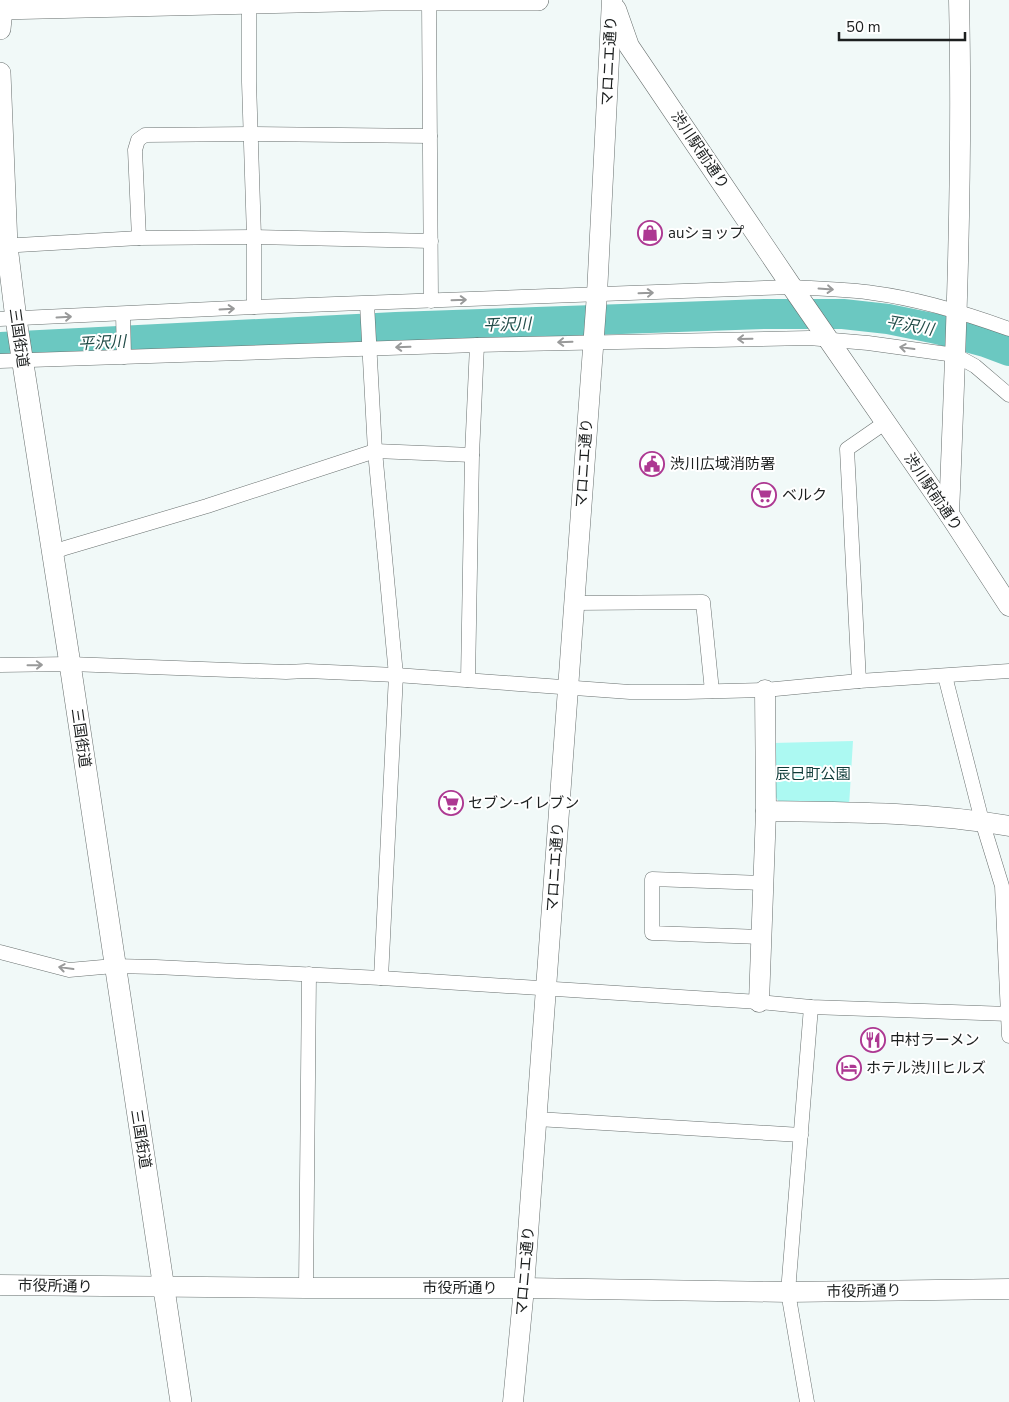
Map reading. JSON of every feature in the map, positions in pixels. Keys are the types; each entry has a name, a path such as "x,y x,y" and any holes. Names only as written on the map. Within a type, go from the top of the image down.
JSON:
{"main road":[{"path":"1,12 249,2 538,0"},
{"name":"三国街道","path":"0,73 4,246 11,323 21,358 70,664 181,1402"}],"street":[{"name":"渋川駅前通り","path":"612,0 629,46 949,514 1009,606"},
{"name":"マロニエ通り","path":"513,1402 537,1119 594,336 612,0"},
{"path":"949,514 957,313 962,104 960,0"},
{"path":"429,1 431,301"},
{"path":"249,2 254,307"},
{"path":"139,238 135,150 138,140 145,135 430,136"},
{"path":"4,246 139,238 254,237 430,241"},
{"path":"11,323 123,314 254,307 367,309 431,301 596,298 795,291 875,293 957,313 1009,329"},
{"path":"367,309 375,451 396,676 381,978"},
{"path":"123,314 124,356"},
{"path":"0,360 369,345 477,344 594,336 809,338 825,334 868,342 955,353 975,366 1009,395"},
{"path":"468,680 472,455 477,344"},
{"path":"859,681 847,449 886,422"},
{"path":"52,553 207,506 375,451 472,455"},
{"path":"574,603 703,602 712,691"},
{"path":"0,665 70,664 286,672 307,671 630,692 765,690 859,681 1009,672"},
{"path":"945,676 982,821 1002,886 1009,1036"},
{"path":"759,1002 766,811 765,690"},
{"path":"766,811 868,812 982,821 1009,826"},
{"path":"761,937 652,933 652,879 763,883"},
{"path":"0,952 69,970 114,966 309,974 759,1002 811,1007 1008,1014"},
{"path":"306,1288 309,974"},
{"path":"807,1402 788,1292 811,1007"},
{"path":"537,1119 801,1135"},
{"name":"市役所通り","path":"0,1285 524,1288 788,1292 1009,1289"}],"green space":[{"name":"辰巳町公園","path":"853,741 849,806 780,804 773,792 773,743"}],"waterway":[{"name":"平沢川","path":"0,347 396,327 765,314 843,314 888,319 937,329 985,342 1009,351"}],"place":[{"name":"auショップ","path":"650,233"},
{"name":"渋川広域消防署","path":"652,464"},
{"name":"ベルク","path":"764,495"},
{"name":"セブン-イレブン","path":"451,803"},
{"name":"中村ラーメン","path":"873,1040"},
{"name":"ホテル渋川ヒルズ","path":"849,1068"}]}
